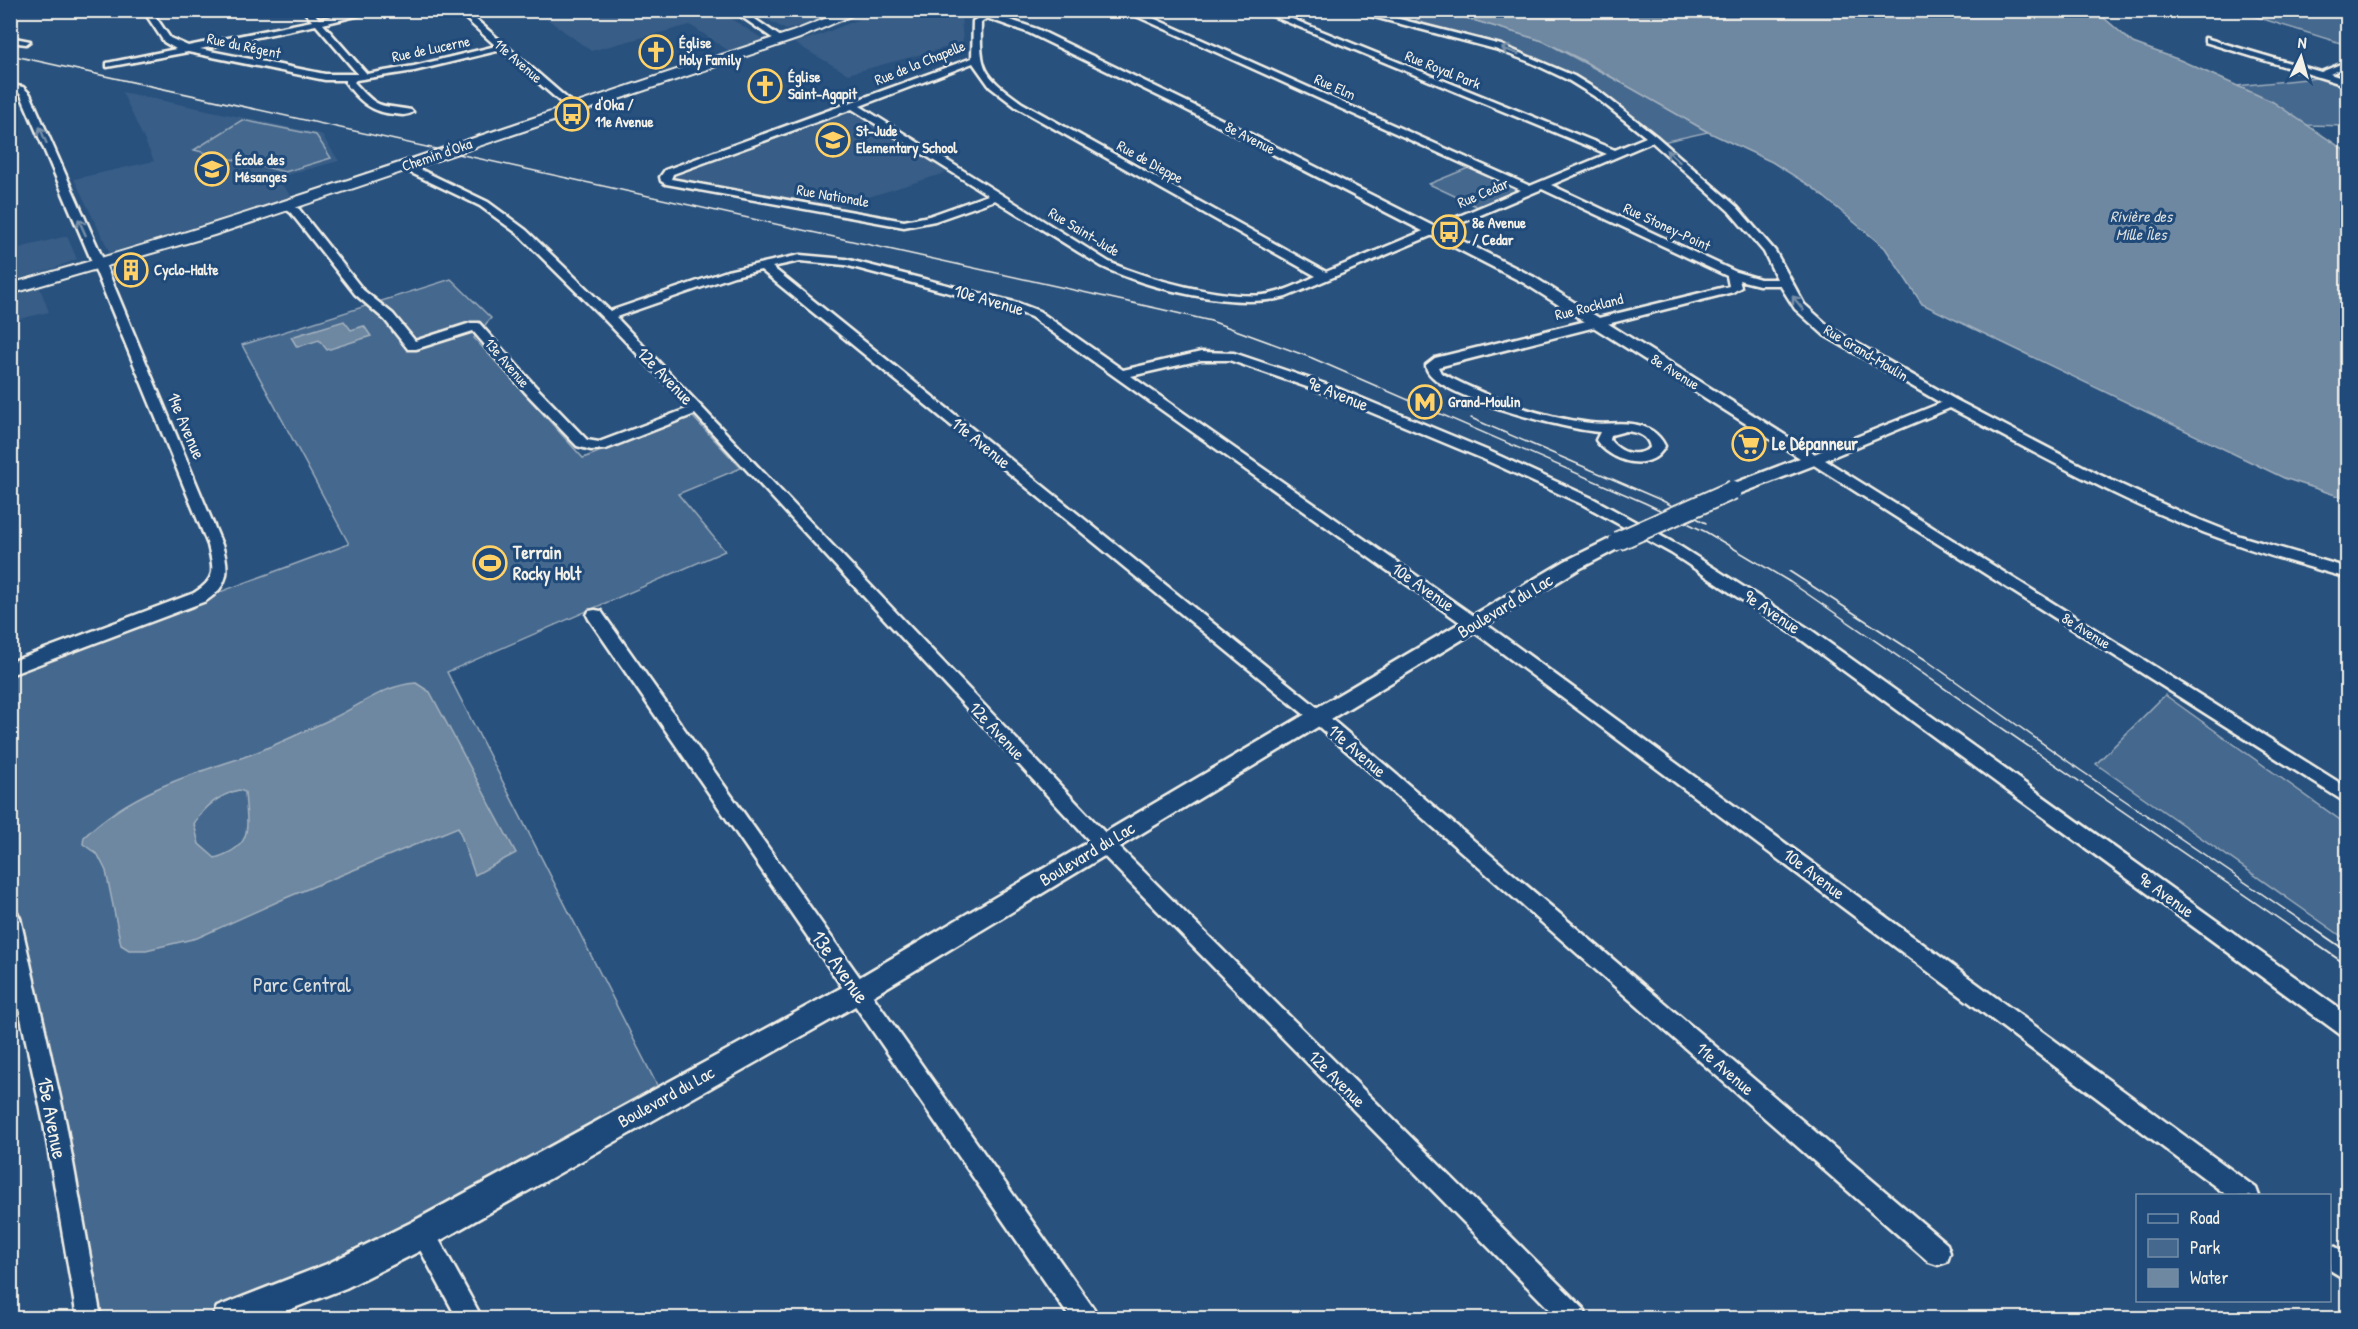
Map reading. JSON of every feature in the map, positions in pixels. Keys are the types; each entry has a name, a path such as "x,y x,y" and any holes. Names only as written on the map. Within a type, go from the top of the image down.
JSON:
{"main road":[{"name":"Chemin d'Oka","path":"10,289 98,265 405,166 828,24 859,10"}],"street":[{"name":"Rue du Régent","path":"147,10 167,40 178,47 309,75 336,78 364,76"},
{"path":"307,10 364,76"},
{"path":"110,65 377,10"},
{"name":"11e Avenue","path":"460,10 568,104 577,108"},
{"path":"736,10 781,40"},
{"name":"Rue Royal Park","path":"1262,10 1615,154"},
{"name":"Rue Grand-Moulin","path":"1352,10 1498,47 1533,60 1570,78 1597,94 1653,138 1733,209 1769,251 1798,306 1828,332 2065,464 2183,519 2262,548 2348,573"},
{"name":"8e Avenue","path":"970,11 1033,31 1529,279 2348,797"},
{"name":"Rue Elm","path":"1133,11 1530,190"},
{"name":"Rue de la Chapelle","path":"665,177 669,172 976,59 978,21 986,16"},
{"path":"10,39 26,41"},
{"path":"2208,40 2348,83"},
{"name":"Rue de Lucerne","path":"364,76 502,47"},
{"name":"Rue de Dieppe","path":"976,59 980,72 990,84 1019,105 1324,276"},
{"path":"2348,63 2325,73 2327,77 2348,90"},
{"path":"352,77 349,82 371,107 392,112 408,112"},
{"name":"14e Avenue","path":"10,88 20,89 25,94 215,545 220,566 220,577 213,588 200,597 10,669"},
{"name":"Rue Saint-Jude","path":"853,106 1105,264 1120,271 1241,300 1264,300 1282,295 1324,276"},
{"name":"Rue Cedar","path":"1324,276 1653,138"},
{"name":"12e Avenue","path":"405,166 484,204 522,232 608,316 1104,844 1575,1318"},
{"name":"Rue Nationale","path":"665,177 666,181 904,224 931,219 996,196"},
{"name":"Rue Stoney-Point","path":"1542,185 1732,274 1759,282 1784,282"},
{"name":"13e Avenue","path":"286,205 295,211 359,292 389,316 412,346 475,326 530,389 582,443 596,446 607,444 697,409"},
{"name":"10e Avenue","path":"608,316 731,273 800,258 837,260 1014,306 1035,314 1476,625 2245,1194"},
{"name":"11e Avenue","path":"762,265 1317,716 1938,1254"},
{"name":"Rue Rockland","path":"1562,424 1449,383 1432,371 1432,365 1439,361 1729,290 1735,286 1732,274"},
{"name":"9e Avenue","path":"1122,374 1201,356 1230,356 1332,391 1486,455 1589,502 1676,550 1805,634 2348,1028"},
{"name":"Boulevard du Lac","path":"228,1318 335,1277 423,1233 857,992 1317,716 1476,625 1572,565 1618,541 1733,490 1952,403"},
{"path":"1562,424 1595,429 1638,429 1652,436 1658,446 1652,454 1637,458 1619,454 1562,424"},
{"path":"1611,450 1603,440 1606,431 1612,428"},
{"name":"13e Avenue","path":"596,615 1085,1318"},
{"name":"15e Avenue","path":"10,918 55,1124 89,1318"},
{"path":"423,1233 470,1318"},
{"path":"2331,1257 2348,1269"}],"shaded area":[{"path":"946,10 961,15 963,43 848,74 794,43 879,11"},
{"path":"536,11 719,11 763,39 729,51 690,25 591,51"},
{"path":"752,11 808,11 825,19 786,30"},
{"name":"École des Mésanges","path":"122,92 321,134 339,161 276,178 292,197 110,253 74,179 154,161"},
{"name":"St-Jude Elementary School","path":"853,106 955,170 827,210 666,181 669,172"},
{"path":"67,236 77,259 11,281 11,250"},
{"path":"40,288 49,312 11,321 11,295"}],"green space":[{"path":"2283,10 2347,11 2347,45 2250,15"},
{"path":"1435,11 1443,11 1543,41 1660,103 1708,132 1658,143 1597,94 1530,59 1408,24"},
{"path":"2327,77 2347,90 2347,126 2307,125 2236,86"},
{"path":"242,120 316,135 331,158 285,172 194,150"},
{"path":"1473,166 1525,190 1478,207 1429,184"},
{"name":"Parc Central","path":"451,279 491,318 474,338 583,458 692,416 741,468 678,494 725,551 447,672 665,1101 335,1277 228,1318 93,1318 11,918 10,670 349,544 242,345"},
{"path":"2165,695 2347,825 2347,940 2096,764"}],"water":[{"name":"Rivière des Mille Îles","path":"1443,11 2096,11 2133,43 2180,60 2273,102 2347,152 2347,499 2284,478 1922,304 1885,248 1812,187 1772,162 1708,132 1580,59 1543,41"},
{"path":"344,321 351,330 364,326 371,336 327,350 319,340 297,347 291,337"},
{"path":"416,683 430,692 516,853 475,875 458,827 288,897 197,938 146,950 129,950 121,945 106,871 98,855 83,844 84,837 119,809 157,788 263,750 340,715 382,692","holes":["239,790 245,792 247,825 243,841 237,848 215,858 199,844 194,824 202,812 219,798"]}],"tram line":[{"path":"10,55 1160,309 1211,321 1312,358 1645,503 1706,532 1790,582 2295,930"},
{"path":"1471,418 1661,500 1706,523"},
{"path":"1789,571 1926,660 2080,770 2315,930"},
{"path":"2293,928 2348,966"},
{"path":"2313,928 2348,952"}],"place":[{"name":"Église Holy Family","path":"656,52"},
{"name":"Église Saint-Agapit","path":"765,86"},
{"name":"d'Oka / 11e Avenue","path":"572,114"},
{"name":"St-Jude Elementary School","path":"833,140"},
{"name":"École des Mésanges","path":"212,169"},
{"name":"8e Avenue / Cedar","path":"1449,232"},
{"name":"Cyclo-Halte","path":"131,270"},
{"name":"Grand-Moulin","path":"1425,402"},
{"name":"Le Dépanneur","path":"1749,444"},
{"name":"Terrain Rocky Holt","path":"490,563"}]}
